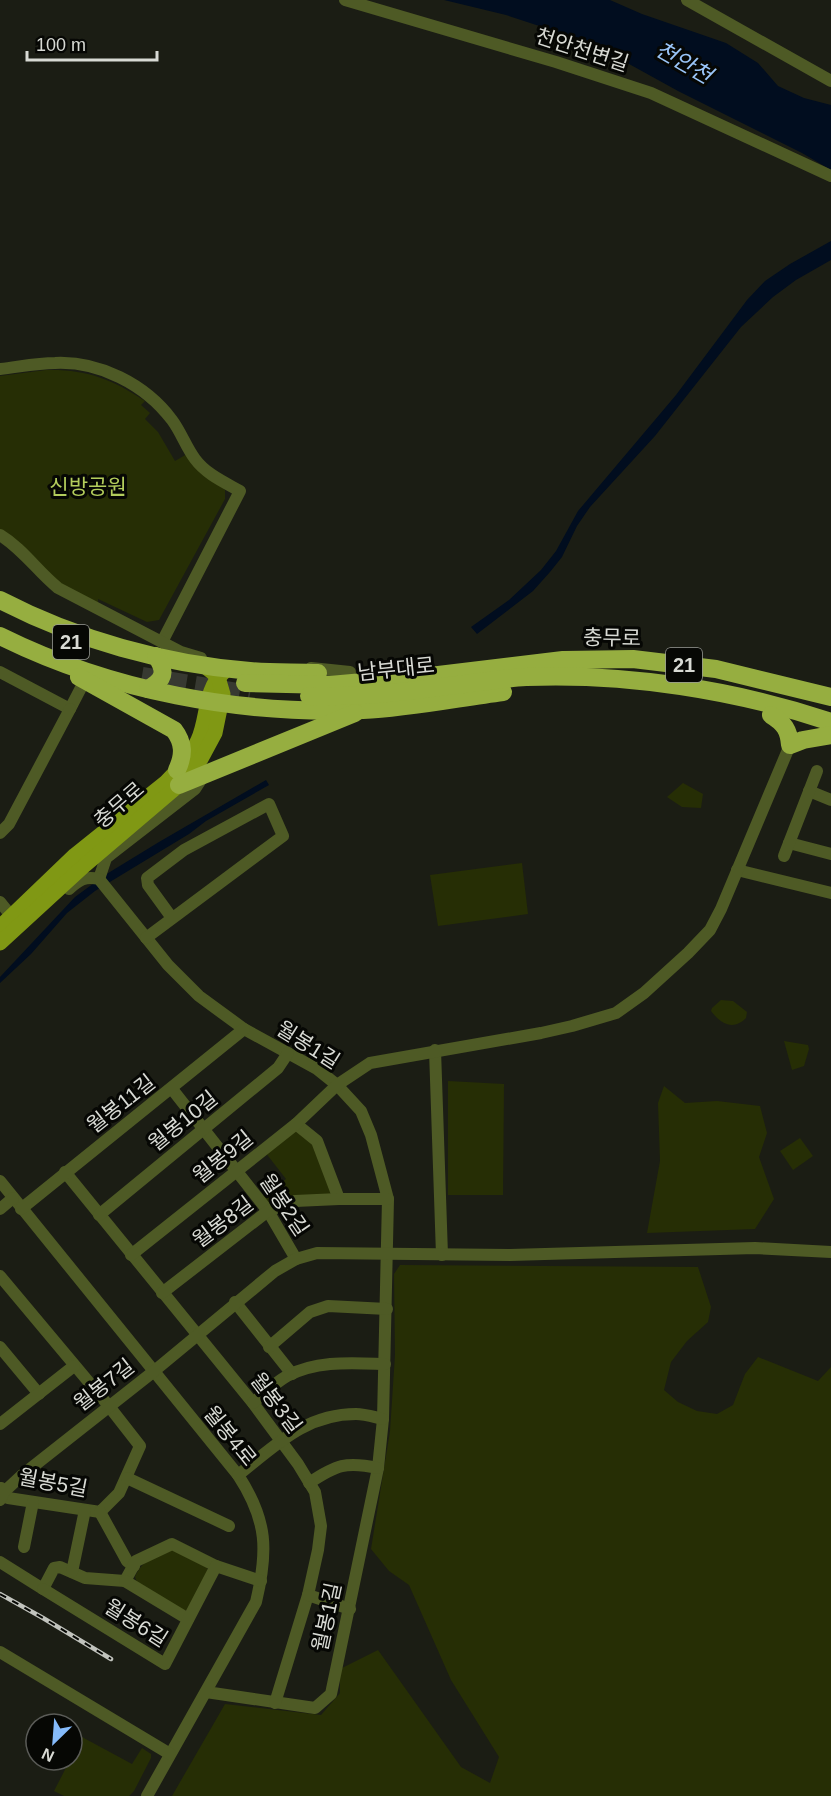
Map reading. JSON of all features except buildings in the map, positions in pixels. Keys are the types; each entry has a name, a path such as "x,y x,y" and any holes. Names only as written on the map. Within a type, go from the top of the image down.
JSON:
{"highway":[{"path":"0,600 151,666 215,703 248,689 350,672 525,658 533,664"},
{"name":"21","path":"0,610 54,635 151,666"},
{"name":"21","path":"0,625 90,663 151,666"},
{"path":"0,636 174,730 182,743 183,752 178,778 204,775 362,710"},
{"path":"38,655 79,669 203,665 224,673 248,689 362,710 529,688 547,677"},
{"name":"충무로","path":"533,664 563,660 633,659 716,669 831,697"},
{"name":"남부대로","path":"248,689 330,685 533,664"},
{"name":"남부대로","path":"248,689 341,697 525,677 547,677"},
{"name":"충무로","path":"547,677 700,688 831,722"},
{"path":"700,688 736,705 831,735"},
{"path":"771,715 782,722 789,732 790,745 831,735"}],"main road":[{"name":"충무로","path":"6,922 75,855 166,782 191,772 209,746 215,732 213,684 224,673"},
{"name":"충무로","path":"0,943 178,778"}],"street":[{"name":"천안천변길","path":"345,0 556,62 651,93 831,176"},
{"path":"687,0 831,81"},
{"path":"0,369 57,363 85,365 105,370 131,383 158,404 170,417 194,458 206,471 240,491 151,666"},
{"path":"0,535 23,551 46,578 151,666"},
{"path":"151,666 181,652 199,658 237,664 350,672"},
{"path":"181,652 203,665"},
{"path":"0,672 70,709"},
{"path":"0,833 9,824 85,680"},
{"name":"월봉9길","path":"131,1255 296,1124 337,1085 370,1062 572,1026 616,1013 653,985 710,930 790,745"},
{"path":"784,856 817,771"},
{"path":"0,951 80,879 99,879 106,858 195,789 204,775"},
{"path":"809,791 831,800"},
{"path":"146,938 283,836 269,804 184,850 147,879 148,885 172,918"},
{"path":"789,843 831,854"},
{"path":"737,870 831,893"},
{"name":"월봉1길","path":"99,879 168,965 200,996 244,1029 317,1069 337,1085 361,1111 371,1135 388,1199 383,1419 378,1468 331,1694 315,1708 206,1692"},
{"path":"0,902 6,922"},
{"name":"월봉11길","path":"17,1204 64,1172 172,1089 244,1029"},
{"path":"435,1050 442,1255"},
{"name":"월봉10길","path":"99,1215 278,1068 288,1053"},
{"name":"월봉2길","path":"172,1089 205,1128 268,1211 296,1259"},
{"path":"296,1124 317,1141 339,1199"},
{"name":"월봉3길","path":"64,1172 253,1403 315,1492 321,1526 308,1595 275,1703"},
{"name":"월봉4로","path":"0,1181 238,1475 254,1503 261,1525 265,1550 256,1602 147,1796"},
{"name":"월봉8길","path":"162,1293 268,1211 295,1202 388,1199"},
{"path":"0,1209 17,1204"},
{"name":"월봉7길","path":"1,1493 108,1405 153,1372 235,1302 275,1271 296,1259 317,1253 510,1255 732,1248 831,1252"},
{"name":"월봉5길","path":"0,1276 140,1446 119,1493 100,1512 8,1498 1,1493"},
{"path":"235,1302 292,1374"},
{"path":"269,1347 310,1312 328,1306 387,1310"},
{"path":"0,1347 39,1394"},
{"path":"253,1403 292,1374 337,1363 385,1364"},
{"path":"1,1421 74,1366"},
{"path":"238,1475 308,1423 329,1416 358,1413 383,1419"},
{"path":"309,1483 341,1464 357,1463 378,1468"},
{"path":"127,1478 229,1526"},
{"path":"24,1547 33,1502"},
{"path":"72,1572 85,1510"},
{"path":"100,1512 127,1561 134,1566"},
{"name":"월봉6길","path":"125,1581 136,1561 172,1544 216,1566 261,1581"},
{"name":"월봉6길","path":"0,1562 165,1664 216,1566"},
{"name":"월봉6길","path":"43,1589 54,1568 60,1567 85,1578 125,1581 188,1619"},
{"path":"308,1595 350,1609"},
{"path":"0,1652 171,1754"}],"green space":[{"name":"신방공원","path":"46,370 74,371 98,377 110,381 145,401 141,405 150,413 145,419 158,432 175,461 187,454 225,490 225,499 159,620 147,622 98,599 98,603 62,587 0,531 0,376"},
{"path":"683,783 703,794 701,808 682,807 667,797"},
{"path":"522,863 528,914 438,926 430,875"},
{"path":"721,1000 733,1001 747,1012 746,1018 732,1025 723,1022 711,1011"},
{"path":"784,1041 808,1045 804,1066 792,1070"},
{"path":"448,1081 504,1084 503,1195 448,1195"},
{"path":"664,1086 685,1103 717,1101 760,1106 767,1133 759,1157 774,1199 755,1229 647,1233 660,1161 658,1103"},
{"path":"291,1131 301,1133 316,1145 325,1164 334,1194 270,1208 262,1198 286,1179 265,1152"},
{"path":"800,1138 813,1156 793,1170 780,1151"},
{"path":"400,1265 698,1267 711,1307 708,1322 687,1341 671,1362 664,1390 678,1402 697,1411 717,1414 733,1405 745,1374 758,1357 818,1381 831,1367 831,1796 172,1796 225,1704 321,1715 340,1693 340,1669 378,1650 461,1767 490,1783 499,1757 451,1680 409,1585 389,1571 371,1549 390,1431 395,1355 394,1274"},
{"path":"172,1550 206,1566 209,1572 188,1610 184,1611 138,1585 135,1577 145,1563"},
{"path":"84,1738 132,1764 142,1748 151,1754 134,1791 129,1796 64,1796 54,1791 64,1772 84,1772"}],"water":[{"name":"천안천","path":"444,0 610,0 642,14 726,43 758,63 778,86 804,98 831,105 831,170 591,43 506,15"},
{"path":"831,241 831,260 796,280 773,297 741,327 655,436 590,507 577,526 562,557 533,591 477,634 471,627 509,600 541,570 556,551 578,511 676,395 747,300 765,281"},
{"path":"266,780 269,785 206,821 189,834 95,891 67,913 31,954 0,983 0,977 75,897 105,875"}],"tunnel":[{"path":"142,676 250,694"}],"railway":[{"path":"0,1594 111,1659"}]}
